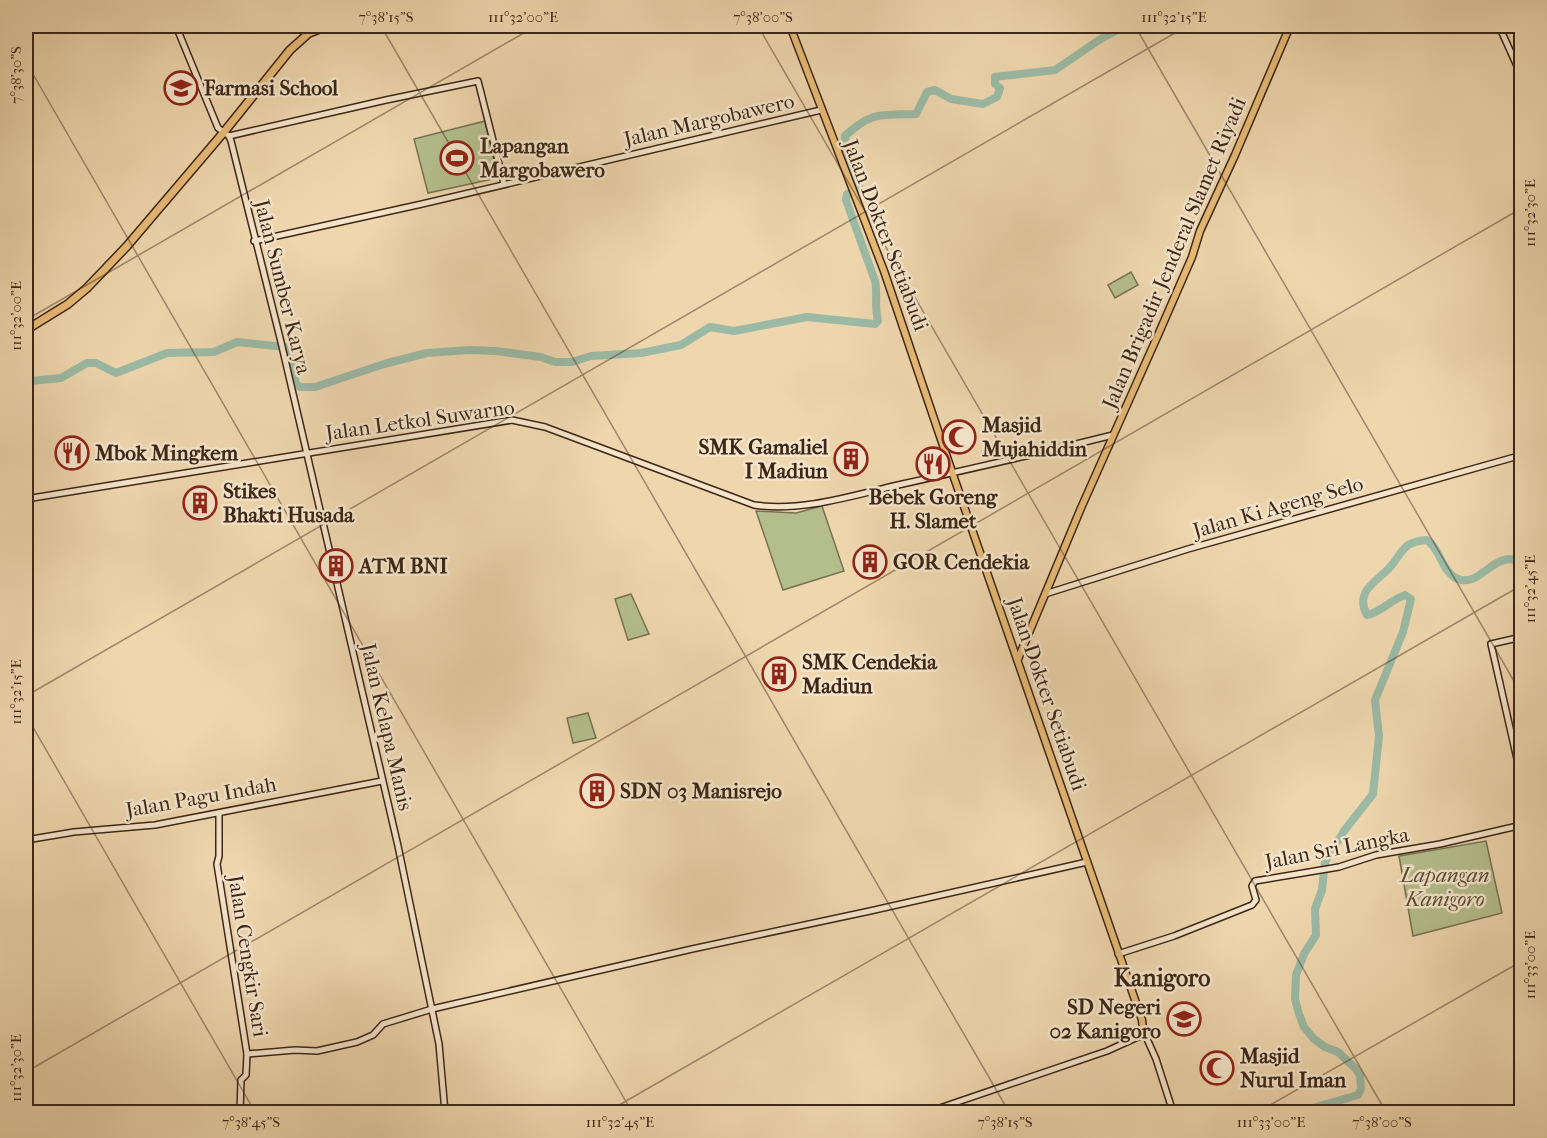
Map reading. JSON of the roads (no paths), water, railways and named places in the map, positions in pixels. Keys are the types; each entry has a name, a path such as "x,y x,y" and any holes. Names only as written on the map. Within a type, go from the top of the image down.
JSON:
{"highway":[{"path":"26,330 68,304 87,288 227,134 290,50 309,33 327,26"}],"main road":[{"name":"Jalan Dokter Setiabudi","path":"790,26 884,271 1142,1020 1141,1033"},
{"name":"Jalan Brigadir Jenderal Slamet Riyadi","path":"1018,659 1290,26"}],"street":[{"name":"Jalan Sumber Karya","path":"176,26 218,128 227,134 281,342 306,453"},
{"path":"1499,26 1521,77"},
{"path":"227,134 478,81 504,184"},
{"name":"Jalan Margobawero","path":"254,241 821,110"},
{"name":"Jalan Letkol Suwarno","path":"28,498 496,422 522,421 562,433 746,503 778,508 818,503 1113,435"},
{"name":"Jalan Kelapa Manis","path":"306,453 400,856 432,1009 442,1068 445,1113"},
{"name":"Jalan Ki Ageng Selo","path":"1045,594 1188,549 1521,455"},
{"path":"26,511 28,498"},
{"path":"1521,637 1491,644 1521,781"},
{"name":"Jalan Pagu Indah","path":"26,840 45,835 155,825 382,781"},
{"name":"Jalan Cengkir Sari","path":"219,814 217,864 247,1054"},
{"name":"Jalan Sri Langka","path":"1118,954 1174,936 1252,905 1257,900 1252,886 1255,881 1330,868 1376,855 1440,844 1521,825"},
{"path":"240,1113 242,1107 241,1080 246,1074 247,1054 286,1050 317,1051 357,1042 373,1035 383,1024 432,1009 1087,862"},
{"path":"928,1113 1107,1051 1141,1033 1156,1059 1173,1113"}],"waterway":[{"path":"26,385 31,381 61,378 87,363 96,363 116,373 167,353 214,352 237,342 285,347 296,384 300,387 315,387 384,364 427,353 496,351 541,357 555,362 572,362 591,356 641,353 681,345 710,327 734,331 807,317 875,324 878,321 875,281 846,200 847,194 859,188 845,143 845,136 870,118 894,114 916,114 927,92 935,90 951,99 983,104 997,97 1000,88 995,84 995,77 1055,70 1124,26"},
{"path":"1310,1112 1316,1107 1358,1095 1361,1089 1360,1075 1355,1068 1338,1052 1314,1039 1304,1027 1295,999 1296,975 1304,954 1316,935 1315,909 1322,890 1325,862 1344,831 1373,794 1379,736 1375,700 1403,632 1411,599 1405,595 1377,612 1367,615 1363,599 1370,586 1391,566 1405,548 1419,541 1427,540 1438,553 1446,569 1454,577 1463,580 1472,579 1503,560 1512,559 1522,563"}],"place":[{"name":"Farmasi School","path":"181,88"},
{"name":"Lapangan Margobawero","path":"457,158"},
{"name":"Masjid Mujahiddin","path":"959,437"},
{"name":"Mbok Mingkem","path":"72,453"},
{"name":"SMK Gamaliel I Madiun","path":"851,459"},
{"name":"Bebek Goreng H. Slamet","path":"933,464"},
{"name":"Stikes Bhakti Husada","path":"200,503"},
{"name":"GOR Cendekia","path":"870,562"},
{"name":"ATM BNI","path":"336,566"},
{"name":"SMK Cendekia Madiun","path":"779,674"},
{"name":"SDN 03 Manisrejo","path":"597,791"},
{"name":"SD Negeri 02 Kanigoro","path":"1184,1019"},
{"name":"Masjid Nurul Iman","path":"1217,1068"}],"district":[{"name":"Kanigoro","path":"1162,978"}],"park label":[{"name":"Lapangan Kanigoro","path":"1445,887"}]}
